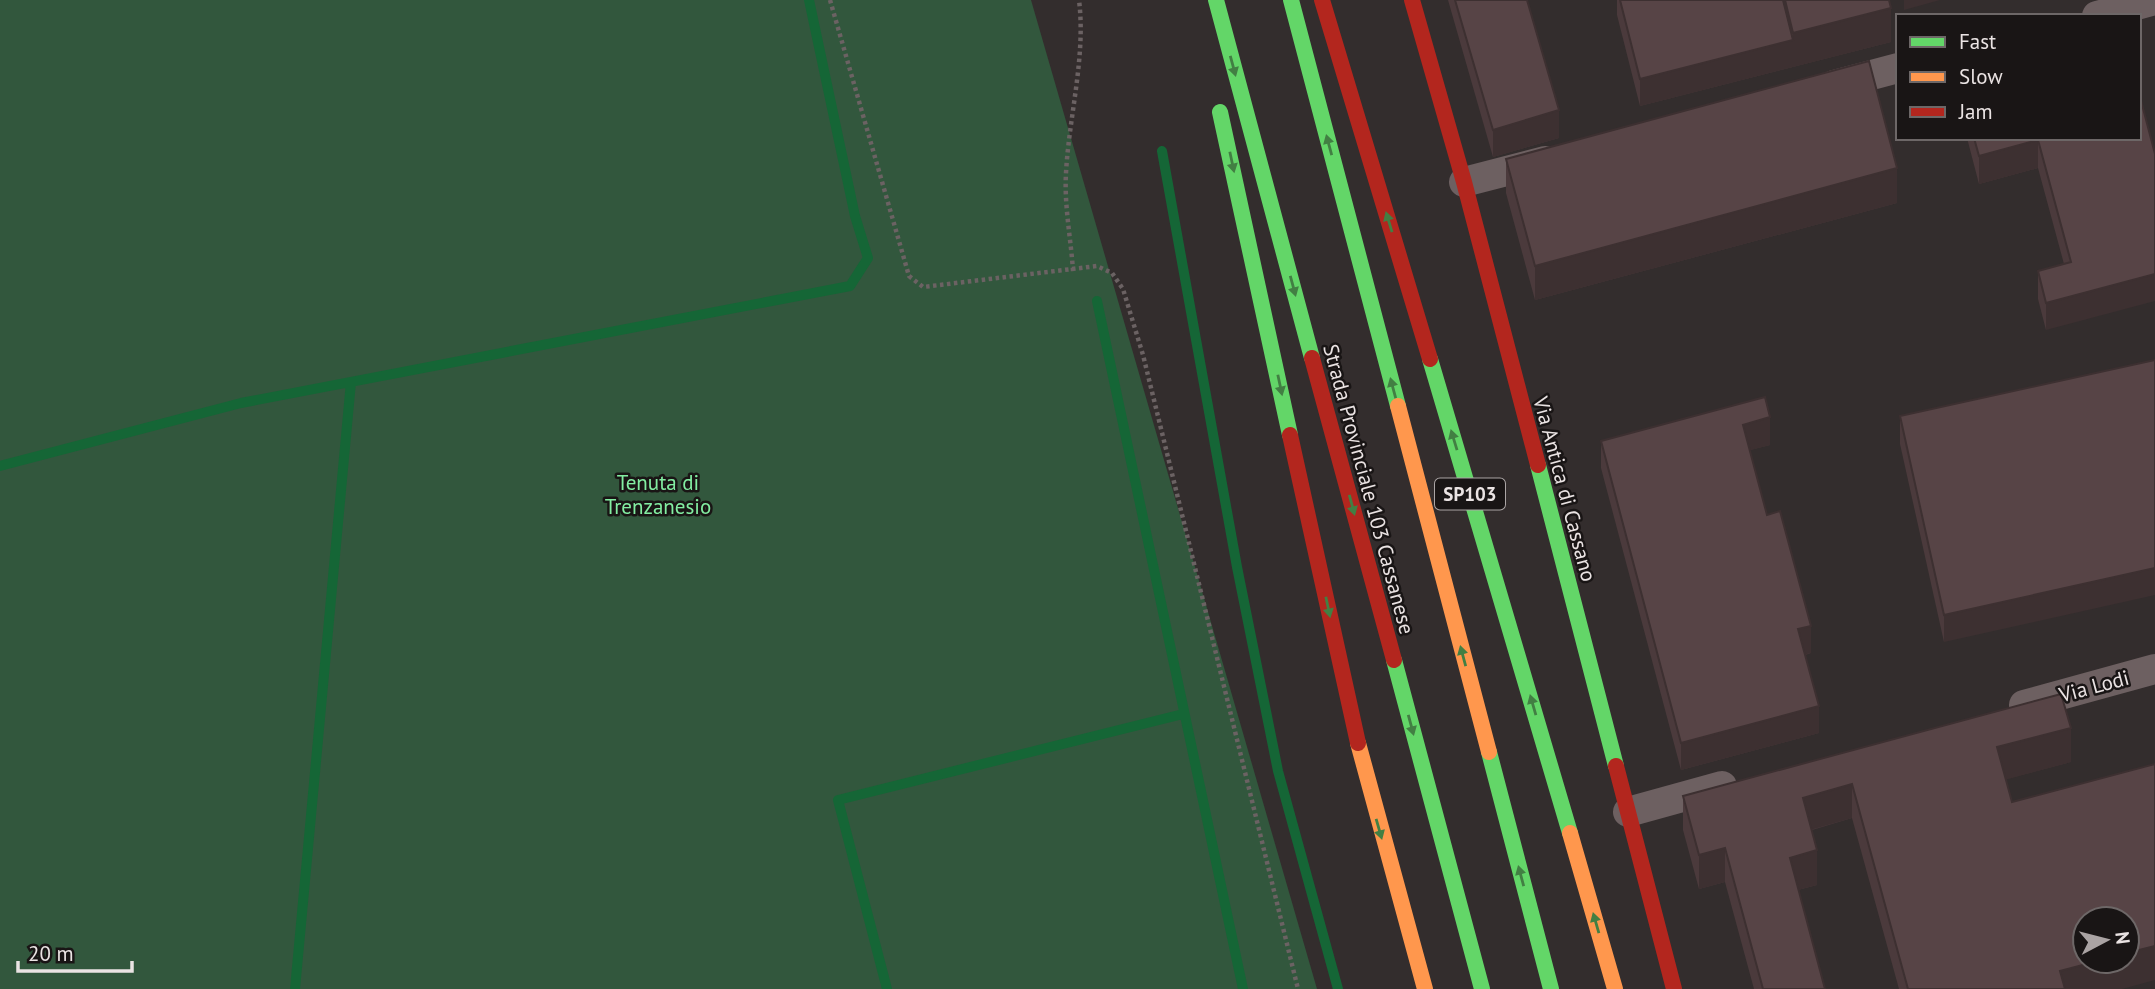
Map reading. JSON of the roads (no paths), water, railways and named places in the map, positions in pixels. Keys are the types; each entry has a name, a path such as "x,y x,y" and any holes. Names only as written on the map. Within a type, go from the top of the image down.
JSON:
{"main road":[{"name":"Strada Provinciale 103 Cassanese","path":"1216,0 1482,989"},
{"name":"SP103","path":"1291,0 1551,989"},
{"name":"SP103","path":"1322,0 1518,652 1615,989"},
{"name":"Via Antica di Cassano","path":"1412,0 1464,183 1674,989"},
{"path":"1217,95 1367,786 1425,989"}],"street":[{"path":"2104,14 2155,0"},
{"path":"1803,93 1896,69"},
{"path":"1464,183 1574,153"},
{"name":"Via Lodi","path":"1997,712 2155,669"},
{"path":"1628,812 1746,780"}],"waterway":[{"path":"0,466 241,403 850,286 868,258 855,216 809,0"},
{"path":"1162,151 1237,567 1278,771 1338,989"},
{"path":"1097,301 1243,989"},
{"path":"295,989 351,382"},
{"path":"887,989 838,800 1183,714"}],"park label":[{"name":"Tenuta di Trenzanesio","path":"658,494"}]}
